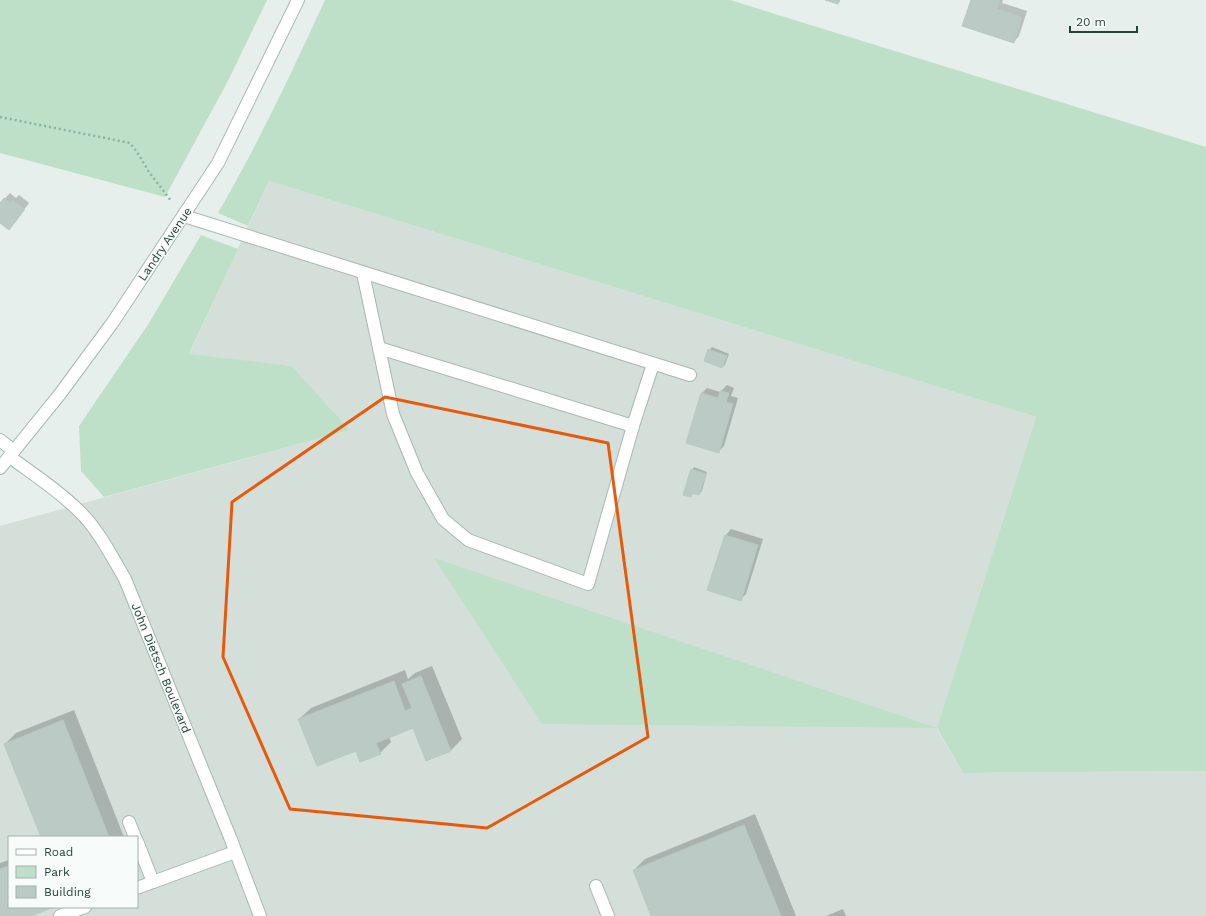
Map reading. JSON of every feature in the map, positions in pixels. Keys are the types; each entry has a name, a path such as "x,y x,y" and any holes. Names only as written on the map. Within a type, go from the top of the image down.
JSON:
{"street":[{"name":"Landry Avenue","path":"0,468 60,394 113,322 218,163 298,0"},
{"path":"184,216 690,375"},
{"path":"363,273 393,414 417,473 443,519 468,540 588,584 633,426 653,364"},
{"path":"379,348 633,426"},
{"name":"John Dietsch Boulevard","path":"0,440 12,454 79,510 96,531 112,555 125,579 260,916"},
{"path":"129,822 135,836"},
{"path":"138,844 153,882"},
{"path":"138,888 235,852"},
{"path":"596,886 608,916"},
{"path":"60,916 82,908"}],"path":[{"path":"0,116 130,143 140,155 149,172 184,216"}],"highlighted area":[{"path":"385,397 608,443 648,737 487,828 290,809 223,657 232,502"}],"shaded area":[{"path":"269,181 1036,417 937,729 963,773 1206,771 1206,916 0,916 0,526 350,430 292,366 189,355"}],"green space":[{"path":"0,0 267,0 229,79 165,197 0,153"},
{"path":"325,0 730,0 1206,147 1206,771 963,773 937,728 1036,417 269,181 248,226 218,213 274,108"},
{"path":"201,235 238,249 189,354 292,366 350,430 104,497 81,471 79,426 149,323"},
{"path":"434,558 937,728 542,724"}],"building":[{"path":"825,0 840,0 838,4"},
{"path":"971,0 1000,0 997,9 1022,17 1014,43 962,26"},
{"path":"4,198 10,203 12,200 25,209 9,230 0,223 0,203"},
{"path":"708,349 727,356 722,368 704,361"},
{"path":"720,391 729,393 726,402 733,404 719,453 686,443 701,393 718,398"},
{"path":"691,469 706,474 699,495 692,493 691,497 683,495"},
{"path":"725,535 758,545 741,601 707,590"},
{"path":"421,676 451,751 426,761 413,728 376,743 381,754 360,762 356,751 317,766 298,719 394,681 405,711 412,708 402,684"},
{"path":"63,720 109,836 41,836 4,744"},
{"path":"744,825 781,916 651,916 633,870"},
{"path":"8,866 8,908 51,908 31,916 0,916 0,869"}]}
